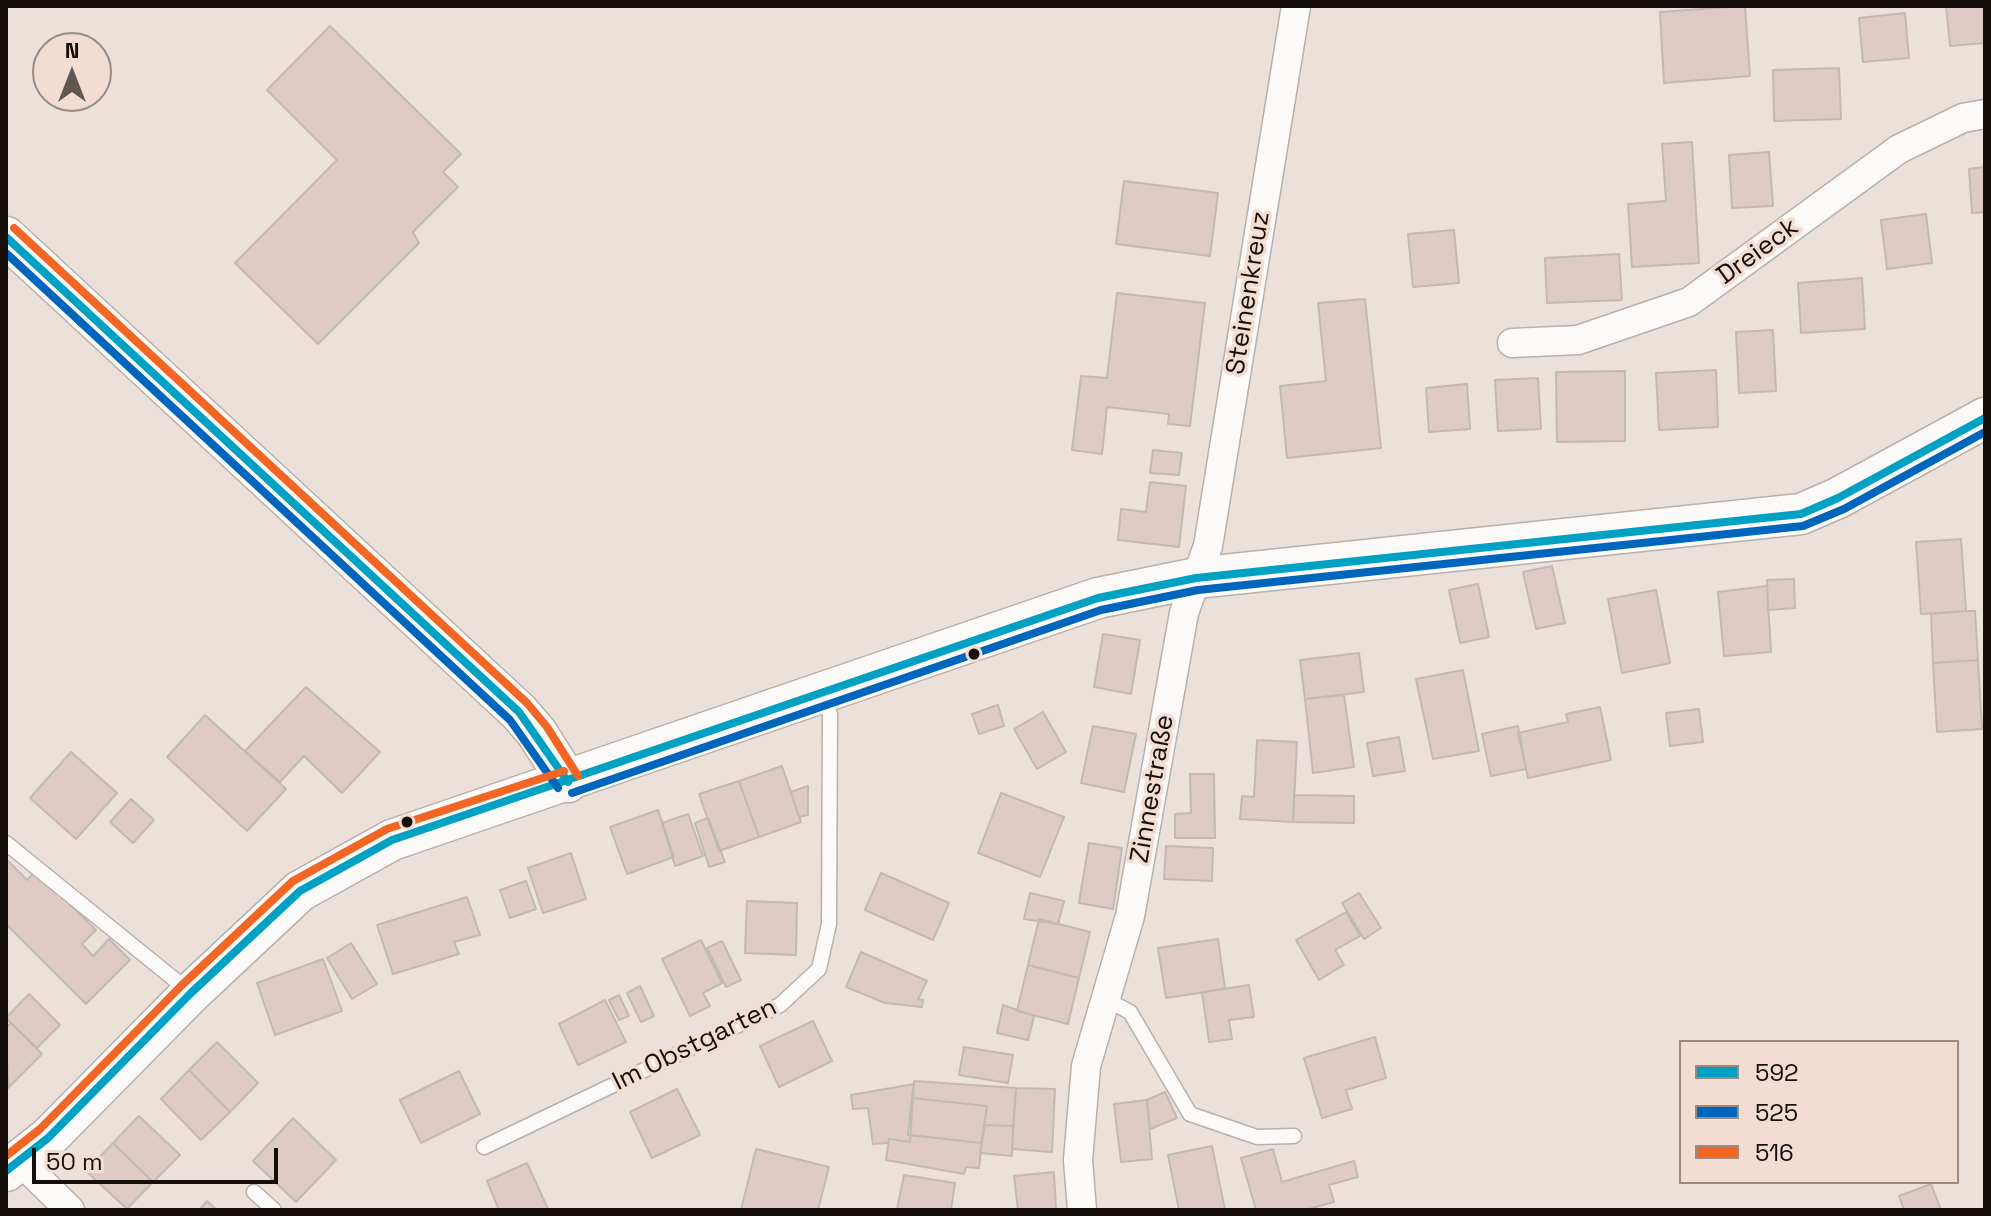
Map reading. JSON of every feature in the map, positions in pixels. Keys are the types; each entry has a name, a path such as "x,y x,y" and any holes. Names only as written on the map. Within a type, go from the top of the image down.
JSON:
{"main road":[{"path":"6,237 519,712 537,733 568,782"},
{"path":"13,1166 48,1138 191,993 300,891 392,840 1098,598 1196,578 1801,514 1838,498 1985,418"}],"street":[{"name":"Steinenkreuz","path":"1196,578 1208,546 1296,6"},
{"name":"Dreieck","path":"1512,343 1578,340 1689,302 1899,149 1963,118 1985,114"},
{"name":"Zinnestraße","path":"1082,1210 1078,1160 1086,1066 1130,916 1184,613 1196,578"},
{"path":"13,1166 70,1210"}],"lane":[{"name":"Im Obstgarten","path":"484,1147 780,1005 819,969 829,924 830,714 823,693"},
{"path":"6,843 191,993"},
{"path":"1107,1000 1130,1012 1190,1114 1257,1137 1294,1136"},
{"path":"254,1192 274,1210"}],"building":[{"path":"1745,6 1750,76 1664,83 1660,12"},
{"path":"1946,6 1984,6 1985,43 1950,46"},
{"path":"1905,13 1909,58 1863,62 1859,18"},
{"path":"330,26 461,154 443,172 458,187 413,232 419,243 318,344 235,263 337,160 267,90"},
{"path":"1839,68 1841,119 1774,121 1773,70"},
{"path":"1692,142 1699,263 1632,267 1628,204 1666,201 1662,144"},
{"path":"1769,152 1773,206 1732,208 1729,155"},
{"path":"1985,167 1985,212 1972,213 1969,169"},
{"path":"1124,181 1218,193 1210,256 1116,244"},
{"path":"1926,214 1932,263 1887,269 1881,220"},
{"path":"1454,230 1459,283 1413,287 1408,234"},
{"path":"1619,254 1622,300 1547,303 1545,258"},
{"path":"1862,278 1865,329 1801,333 1798,283"},
{"path":"1117,293 1205,303 1190,426 1168,424 1169,414 1107,407 1102,454 1072,450 1081,376 1107,378"},
{"path":"1365,299 1381,448 1287,458 1280,386 1326,381 1318,303"},
{"path":"1773,330 1776,391 1739,393 1736,332"},
{"path":"1716,370 1718,427 1659,430 1656,373"},
{"path":"1625,371 1625,441 1557,442 1556,372"},
{"path":"1538,378 1541,429 1498,431 1495,380"},
{"path":"1467,384 1470,429 1429,432 1426,388"},
{"path":"1153,450 1182,453 1179,475 1150,473"},
{"path":"1150,482 1186,486 1179,547 1118,540 1121,509 1146,512"},
{"path":"1961,539 1966,611 1921,614 1916,542"},
{"path":"1552,566 1565,623 1536,629 1523,572"},
{"path":"1794,579 1795,608 1768,610 1767,580"},
{"path":"1478,584 1489,637 1460,643 1449,590"},
{"path":"1767,586 1771,652 1724,656 1718,592"},
{"path":"1656,590 1670,663 1622,673 1608,599"},
{"path":"1975,611 1978,660 1933,663 1931,614"},
{"path":"1103,634 1140,640 1131,694 1094,687"},
{"path":"1359,653 1364,692 1305,699 1300,660"},
{"path":"1978,660 1982,729 1937,732 1933,663"},
{"path":"1463,670 1479,751 1433,759 1416,679"},
{"path":"306,687 380,752 342,793 304,756 280,782 245,751"},
{"path":"1344,695 1354,767 1313,773 1305,699"},
{"path":"998,705 1004,726 979,734 972,714"},
{"path":"1600,707 1611,760 1528,778 1518,733 1568,722 1566,714"},
{"path":"1699,709 1703,742 1670,746 1666,713"},
{"path":"1043,712 1066,752 1037,769 1014,729"},
{"path":"205,715 286,789 247,831 167,757"},
{"path":"1093,726 1136,734 1124,792 1081,783"},
{"path":"1518,726 1526,769 1491,776 1482,734"},
{"path":"1399,737 1405,771 1373,776 1367,743"},
{"path":"1257,740 1297,742 1293,822 1240,819 1242,796 1254,797"},
{"path":"71,752 117,793 76,839 30,798"},
{"path":"782,766 801,822 759,837 739,781"},
{"path":"1190,774 1214,774 1215,838 1175,838 1175,814 1191,813"},
{"path":"739,781 759,837 719,851 699,794"},
{"path":"808,786 808,815 799,817 791,792"},
{"path":"1001,793 1064,817 1040,877 978,853"},
{"path":"1294,795 1354,796 1354,823 1293,822"},
{"path":"131,799 154,820 133,843 110,822"},
{"path":"658,810 674,857 627,874 610,827"},
{"path":"688,814 703,856 675,866 662,823"},
{"path":"708,818 725,862 709,867 695,823"},
{"path":"1089,843 1122,848 1113,909 1079,903"},
{"path":"1166,846 1213,848 1212,881 1164,879"},
{"path":"571,853 586,899 543,913 528,868"},
{"path":"6,859 27,880 36,871 96,930 82,944 93,956 109,939 130,960 86,1004 6,924"},
{"path":"881,873 949,903 933,940 865,910"},
{"path":"526,881 536,909 510,918 500,890"},
{"path":"1030,893 1064,901 1058,924 1024,919"},
{"path":"1359,893 1381,928 1364,939 1342,903"},
{"path":"467,897 480,935 454,942 459,954 393,974 377,925"},
{"path":"747,901 797,903 796,955 745,953"},
{"path":"1346,912 1360,936 1335,950 1344,965 1319,980 1296,940"},
{"path":"1039,919 1090,932 1079,978 1028,965"},
{"path":"1218,939 1225,989 1166,998 1158,948"},
{"path":"701,940 722,983 703,993 710,1006 690,1016 662,959"},
{"path":"722,941 741,980 726,987 707,948"},
{"path":"351,943 377,984 352,999 327,958"},
{"path":"861,952 927,981 918,999 923,1000 922,1007 885,1003 846,987"},
{"path":"323,959 342,1011 275,1035 257,983"},
{"path":"1028,965 1079,978 1068,1024 1017,1011"},
{"path":"1249,985 1254,1017 1229,1020 1232,1039 1209,1042 1202,992"},
{"path":"640,986 654,1016 641,1022 627,993"},
{"path":"29,994 60,1025 37,1048 6,1018"},
{"path":"619,995 629,1016 619,1020 609,1000"},
{"path":"605,1000 626,1042 578,1065 559,1024"},
{"path":"1003,1005 1034,1016 1028,1040 997,1033"},
{"path":"813,1021 832,1061 779,1087 760,1046"},
{"path":"11,1023 42,1054 8,1088 6,1028"},
{"path":"1375,1037 1386,1078 1346,1090 1352,1109 1322,1118 1304,1058"},
{"path":"217,1042 258,1083 230,1112 189,1070"},
{"path":"964,1047 1013,1055 1008,1083 959,1075"},
{"path":"189,1070 230,1112 201,1140 161,1099"},
{"path":"459,1071 480,1114 421,1143 400,1100"},
{"path":"914,1081 1016,1088 1013,1126 984,1125 987,1106 912,1098"},
{"path":"914,1084 910,1142 889,1139 888,1143 873,1144 868,1108 853,1109 851,1095"},
{"path":"1016,1088 1055,1089 1052,1152 1012,1149"},
{"path":"677,1089 700,1135 652,1158 630,1112"},
{"path":"1165,1092 1177,1118 1150,1129 1147,1100"},
{"path":"912,1098 987,1106 982,1143 908,1135"},
{"path":"1147,1100 1152,1159 1121,1162 1114,1104"},
{"path":"139,1116 180,1155 153,1182 113,1143"},
{"path":"293,1118 336,1160 296,1202 253,1161"},
{"path":"984,1125 1013,1126 1012,1156 980,1153"},
{"path":"911,1135 982,1143 979,1168 966,1167 964,1174 886,1160 889,1139 910,1142"},
{"path":"113,1143 153,1182 127,1209 86,1171"},
{"path":"1212,1146 1225,1210 1179,1210 1168,1155"},
{"path":"756,1149 829,1167 818,1210 741,1210"},
{"path":"1273,1149 1282,1182 1354,1161 1358,1177 1329,1185 1334,1202 1305,1210 1256,1210 1241,1158"},
{"path":"527,1163 548,1209 499,1210 487,1181"},
{"path":"1054,1172 1056,1210 1018,1210 1014,1176"},
{"path":"904,1175 955,1183 951,1210 897,1210"},
{"path":"1931,1184 1941,1210 1904,1210 1899,1196"},
{"path":"207,1201 217,1210 199,1210"}],"transit line":[{"name":"516","path":"14,228 527,703 547,727 578,776"},
{"name":"592","path":"6,237 519,712 568,782"},
{"name":"525","path":"6,253 510,720 558,788"},
{"name":"592","path":"6,1171 48,1138 191,993 300,891 392,840 1098,598 1196,578 1801,514 1838,498 1985,418"},
{"name":"525","path":"572,793 1101,610 1198,590 1803,526 1844,509 1985,432"},
{"name":"516","path":"6,1156 40,1129 182,985 293,881 387,829 564,771"}]}
